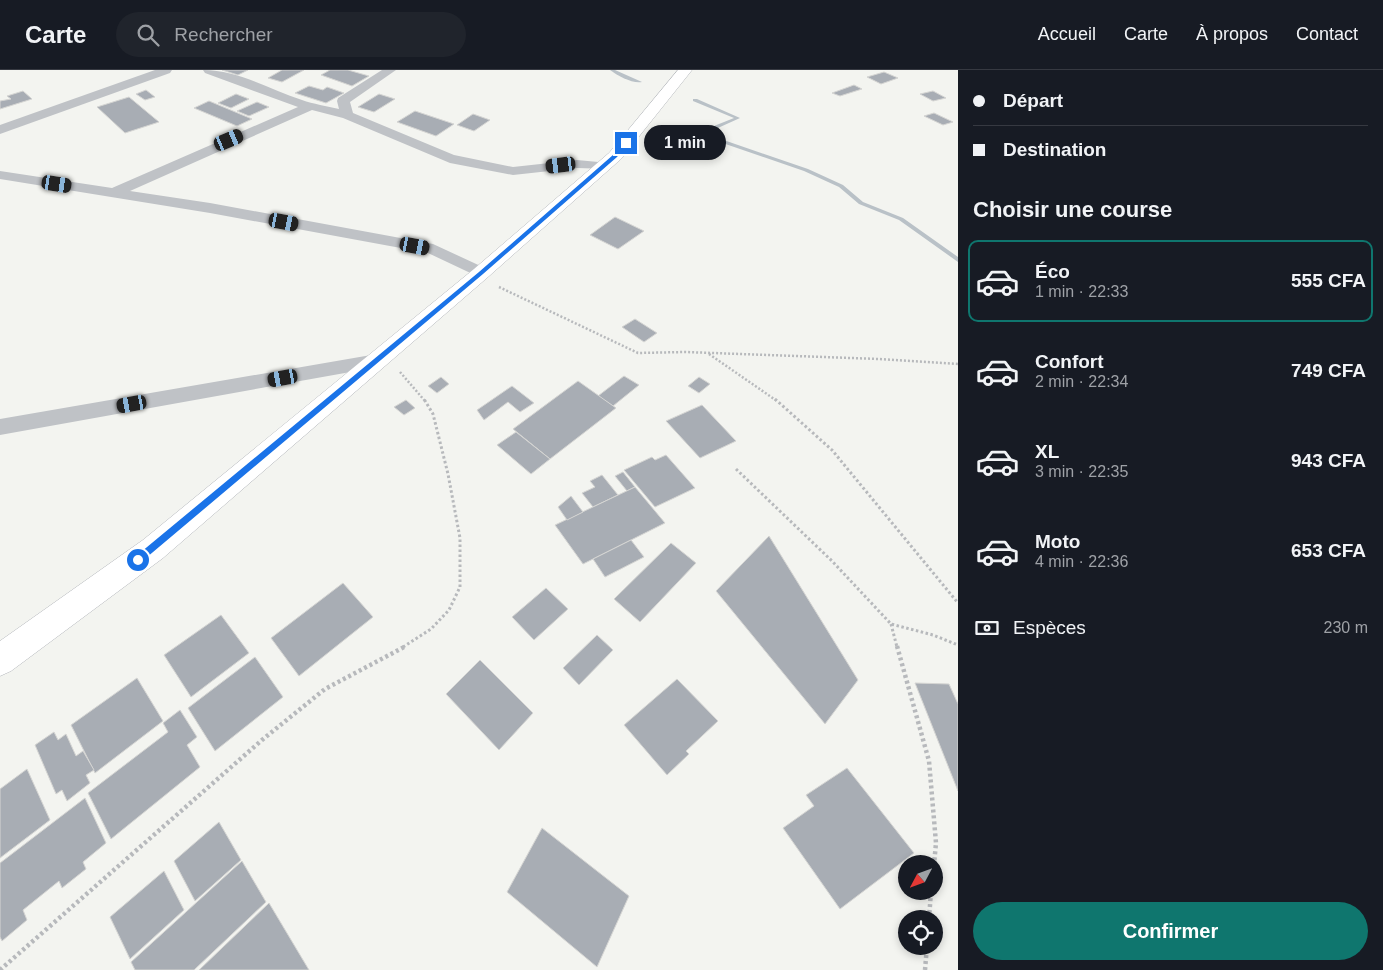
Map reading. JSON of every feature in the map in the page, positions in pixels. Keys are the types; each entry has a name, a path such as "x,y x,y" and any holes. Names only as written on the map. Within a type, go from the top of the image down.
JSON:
{"main road":[{"path":"0,660 153,549 481,273 615,156 685,70"}],"street":[{"path":"0,130 166,70"},
{"path":"209,70 310,106 347,115 359,122 450,160 513,171 577,164 604,166"},
{"path":"347,115 343,101 390,70"},
{"path":"113,193 310,106"},
{"path":"0,175 210,208 434,249 481,273"},
{"path":"0,427 377,361"}],"path":[{"path":"481,273 499,287 638,353 708,353 880,359 958,364"},
{"path":"708,353 779,402 832,450 958,602"},
{"path":"0,970 262,740 325,689 411,643 431,629 449,610 460,587 460,538 448,474 433,414 419,392 397,370 377,361"},
{"path":"736,469 832,561 891,624 929,761 936,844 935,855"},
{"path":"891,624 932,635 958,645"},
{"path":"925,970 926,955"}],"building":[{"path":"222,70 248,70 238,75"},
{"path":"282,70 304,70 282,82 268,78"},
{"path":"330,70 348,70 369,76 352,86 321,75"},
{"path":"884,72 898,78 881,84 867,77"},
{"path":"854,85 862,89 840,96 832,93"},
{"path":"309,86 323,90 327,87 344,93 326,103 295,93"},
{"path":"146,90 155,97 145,100 136,94"},
{"path":"23,91 32,99 0,109 0,101 11,99 7,96"},
{"path":"933,91 946,98 933,101 920,94"},
{"path":"236,94 249,99 231,108 218,103"},
{"path":"379,94 395,99 374,112 358,107"},
{"path":"129,97 159,122 125,133 97,107"},
{"path":"209,101 252,119 237,126 194,108"},
{"path":"257,102 269,107 249,116 237,111"},
{"path":"415,111 454,124 436,136 397,122"},
{"path":"934,113 953,122 943,125 924,116"},
{"path":"473,114 490,120 474,131 457,125"},
{"path":"615,217 644,231 618,249 590,235"},
{"path":"635,319 657,333 644,342 622,327"},
{"path":"624,376 639,385 613,406 598,396"},
{"path":"441,377 449,384 437,393 428,386"},
{"path":"699,377 710,384 699,393 688,386"},
{"path":"578,381 616,408 550,459 513,429"},
{"path":"512,386 534,403 520,412 508,402 484,420 477,410"},
{"path":"406,400 415,408 404,415 394,407"},
{"path":"702,405 736,441 700,458 666,421"},
{"path":"516,432 550,459 531,474 497,445"},
{"path":"666,455 695,488 655,507 624,470 652,457 655,460"},
{"path":"623,472 635,487 627,491 615,476"},
{"path":"602,475 618,495 593,507 582,493 595,487 590,481"},
{"path":"635,487 665,523 583,564 555,525"},
{"path":"571,496 583,512 567,520 558,507"},
{"path":"769,536 858,680 825,724 716,591"},
{"path":"631,540 644,557 605,577 593,559"},
{"path":"671,543 696,563 640,622 614,599"},
{"path":"343,583 373,617 299,676 271,638"},
{"path":"546,588 568,609 534,640 512,617"},
{"path":"221,615 249,653 191,697 164,655"},
{"path":"597,635 613,650 579,685 563,668"},
{"path":"255,657 283,697 215,751 188,708"},
{"path":"480,660 533,713 499,750 446,694"},
{"path":"137,678 163,721 95,773 71,725"},
{"path":"677,679 718,721 686,751 689,754 667,775 624,725"},
{"path":"915,683 949,684 958,704 958,791"},
{"path":"180,710 197,737 187,745 200,767 111,839 88,793 168,732 163,723"},
{"path":"54,732 58,740 66,734 76,756 83,751 94,770 86,775 90,783 67,801 62,790 56,794 35,745"},
{"path":"847,768 914,853 911,855 898,855 898,865 840,909 783,828 814,806 806,795"},
{"path":"27,769 50,820 0,858 0,789"},
{"path":"85,798 106,843 83,862 86,869 62,888 59,881 23,910 27,920 2,941 0,937 0,863"},
{"path":"219,822 241,860 195,901 174,861"},
{"path":"542,828 629,896 597,967 507,892"},
{"path":"242,861 266,902 194,970 135,970 131,962"},
{"path":"164,871 184,910 130,959 110,917"},
{"path":"269,903 309,970 199,970"}],"waterway":[{"path":"612,70 640,82"},
{"path":"695,100 738,118 706,131 710,137 806,170 841,186 861,203 901,219 958,260"}],"route":[{"path":"138,560 481,273 557,208 615,156 626,143"}]}
